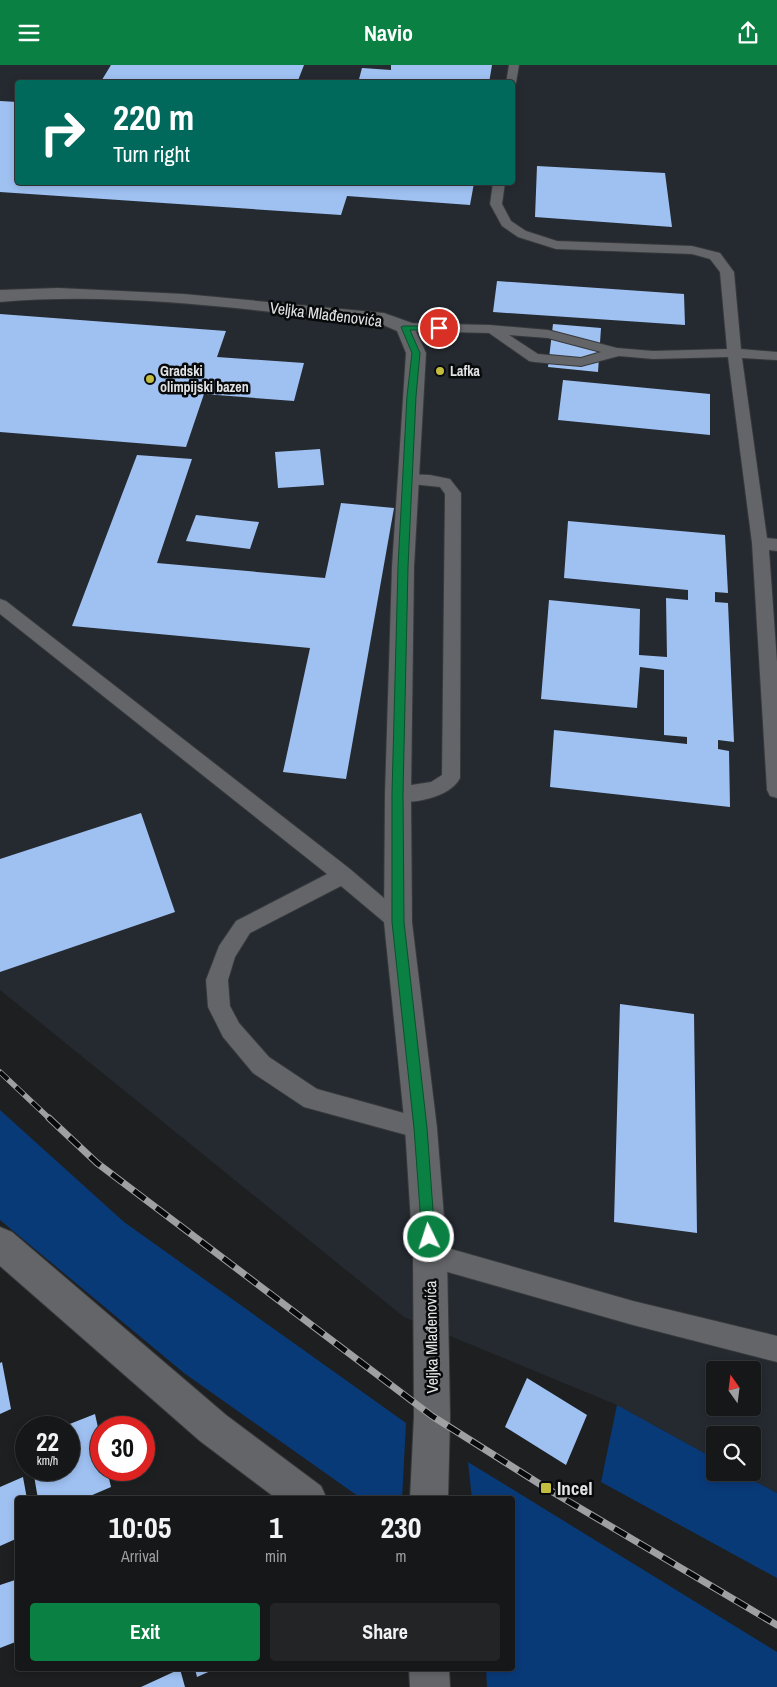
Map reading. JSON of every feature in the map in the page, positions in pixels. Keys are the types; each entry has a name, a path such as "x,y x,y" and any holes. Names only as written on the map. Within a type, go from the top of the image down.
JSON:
{"street":[{"name":"Veljka Mlađenovića","path":"0,296 79,292 219,302 384,319 405,327 416,353 403,567 398,794 398,922 421,1128 430,1255 432,1416 429,1496"},
{"path":"0,1244 213,1428 304,1496"},
{"path":"429,1671 430,1687"}],"lane":[{"path":"512,80 514,65"},
{"path":"498,185 496,203 506,223 522,234 556,245 692,250 715,256 727,272 734,353 768,544 777,790"},
{"path":"405,327 490,329 548,334 617,352 654,355 734,353 777,356"},
{"path":"490,329 534,358 581,362 617,352"},
{"path":"398,794 434,789 445,785 451,777 453,493 445,483 407,479"},
{"path":"0,605 343,875 398,922"},
{"path":"343,875 243,927 226,953 217,980 219,1007 231,1031 261,1065 312,1099 421,1128"},
{"path":"430,1255 633,1313 777,1349"}],"shaded area":[{"path":"0,65 777,65 777,1493 754,1481 761,1481 761,1426 706,1426 706,1454 617,1405 404,1317 0,990"},
{"path":"0,1110 124,1222 406,1423 402,1496 358,1496 184,1373 0,1220"},
{"path":"617,1405 706,1454 706,1481 754,1481 777,1493 777,1578 601,1482"},
{"path":"468,1462 777,1652 777,1687 487,1687 486,1671 515,1671 515,1496 472,1496"}],"building":[{"path":"111,65 304,65 298,80 102,80"},
{"path":"391,65 492,65 490,80 359,80 362,68 391,70"},
{"path":"0,101 15,102 15,185 474,185 470,205 347,196 341,215 0,192"},
{"path":"537,166 665,173 672,227 535,217"},
{"path":"497,281 684,294 685,325 493,312"},
{"name":"Gradski olimpijski bazen","path":"0,314 226,331 217,357 304,363 294,401 204,394 186,447 0,432"},
{"path":"553,324 601,328 598,372 548,367"},
{"path":"563,380 710,394 710,435 558,420"},
{"path":"320,449 324,485 278,488 275,452"},
{"path":"137,455 192,459 157,563 325,578 341,503 394,508 346,779 283,772 310,648 72,626"},
{"path":"196,515 259,522 250,549 186,541"},
{"path":"568,521 725,535 728,593 715,592 715,602 728,603 734,742 718,740 718,749 729,751 730,807 550,787 554,730 687,744 687,737 664,735 664,670 640,667 637,708 541,699 549,600 640,609 639,655 667,657 666,598 688,600 688,590 564,578"},
{"path":"141,813 175,912 0,972 0,859"},
{"path":"620,1004 694,1014 697,1233 614,1222"},
{"path":"2,1362 11,1409 0,1414 0,1363"},
{"path":"527,1378 587,1415 566,1465 505,1427"},
{"path":"95,1414 95,1416 90,1416 90,1481 110,1481 111,1487 90,1496 37,1496 35,1481 80,1481 80,1420"},
{"path":"15,1480 24,1481 26,1496 15,1496 15,1539 0,1546 0,1487"},
{"path":"15,1580 15,1642 0,1648 0,1585"},
{"path":"176,1671 181,1671 185,1687 141,1687"},
{"path":"196,1671 210,1671 197,1677"}],"railway":[{"path":"0,1072 51,1120"},
{"path":"49,1118 97,1163 432,1416 546,1488 777,1625"}],"place":[{"name":"Lafka","path":"440,371"},
{"name":"Gradski olimpijski bazen","path":"150,379"},
{"name":"Incel","path":"546,1488"}],"route":[{"path":"429,1237 421,1128 398,922 398,794 403,567 416,353 405,327 439,328"}]}
